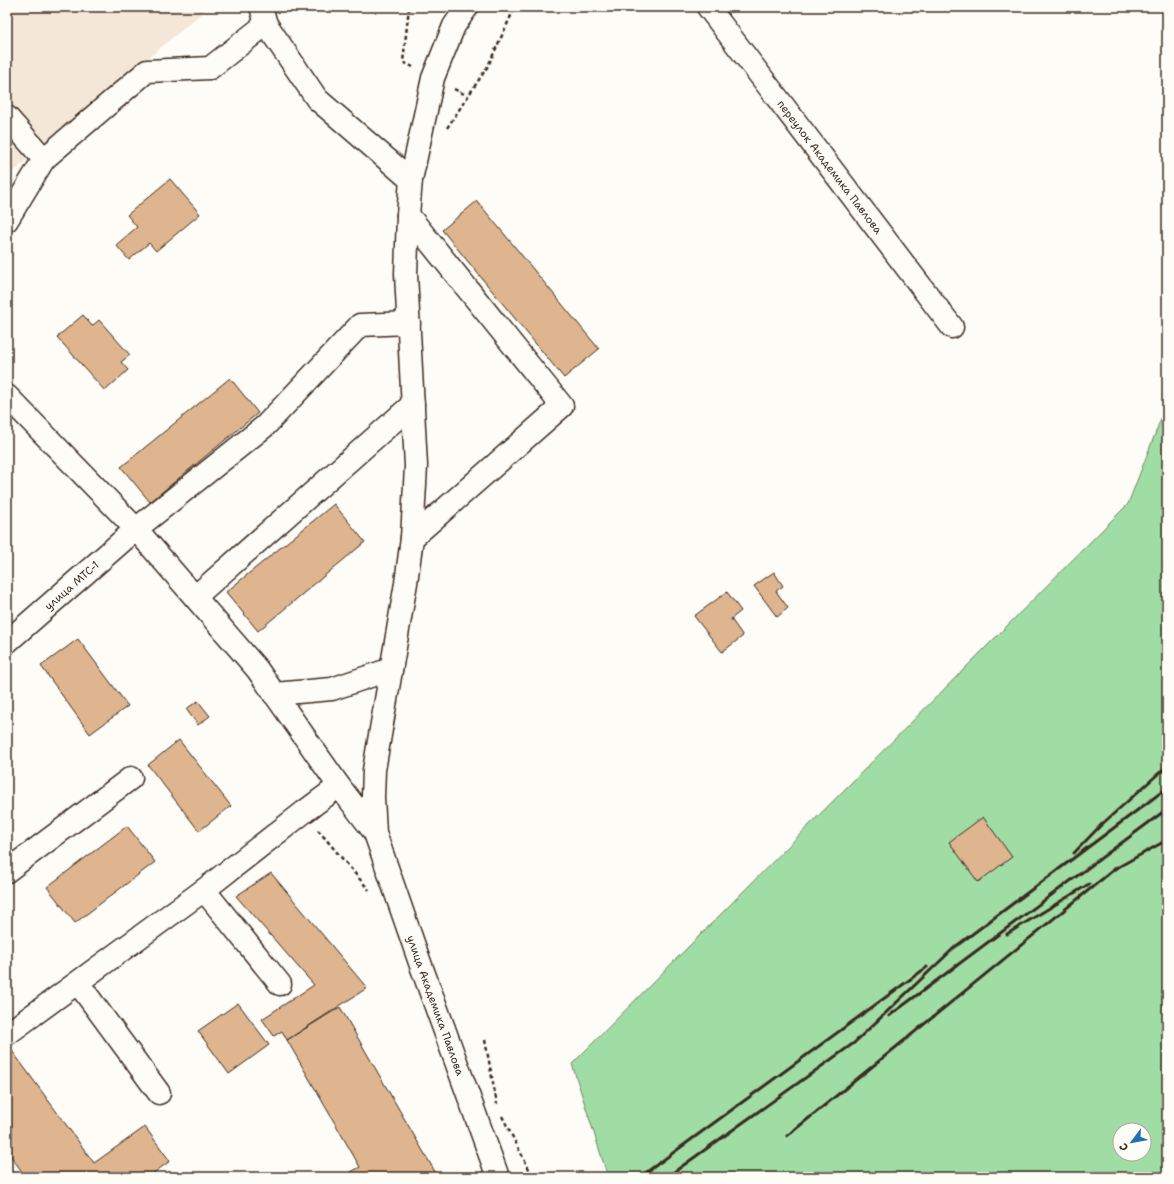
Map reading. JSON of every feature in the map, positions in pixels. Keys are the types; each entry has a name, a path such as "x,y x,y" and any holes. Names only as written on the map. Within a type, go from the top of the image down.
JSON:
{"street":[{"path":"375,833 372,797 374,770 406,583 412,538 416,466 406,274 411,180 433,78 454,26 466,7"},
{"name":"переулок Академика Павлова","path":"708,7 952,327"},
{"path":"7,220 44,159 147,71 210,68 263,16 317,98 411,180"},
{"path":"7,117 44,159"},
{"path":"408,215 562,406 412,538"},
{"name":"улица МТС-1","path":"7,642 136,529 265,426 360,325 409,323"},
{"path":"7,396 136,529 257,669 375,833"},
{"path":"195,597 413,404"},
{"path":"274,694 332,689 391,669"},
{"path":"7,872 131,778"},
{"path":"7,1034 204,890 304,812 340,786"},
{"name":"улица Академика Павлова","path":"375,833 419,960 498,1177"},
{"path":"204,890 280,984"},
{"path":"78,983 159,1093"}],"path":[{"path":"445,130 488,66 516,7"},
{"path":"304,812 371,891"},
{"path":"485,1040 498,1109 533,1177"}],"shaded area":[{"path":"7,7 209,7 7,177"}],"green space":[{"path":"1167,403 1167,1177 608,1177 572,1064 1128,504"}],"building":[{"path":"170,179 200,214 156,251 149,243 129,260 116,245 137,227 127,215"},
{"path":"477,201 599,349 564,378 442,230"},
{"path":"83,315 92,326 99,320 130,355 121,362 128,370 105,391 57,337"},
{"path":"230,378 258,413 150,502 121,467"},
{"path":"334,504 365,542 258,631 226,592"},
{"path":"774,572 783,586 776,591 788,608 777,617 754,586"},
{"path":"727,592 741,611 731,619 743,636 722,652 694,616"},
{"path":"78,639 128,706 90,734 41,666"},
{"path":"198,701 210,716 198,725 186,709"},
{"path":"179,740 231,806 199,831 148,765"},
{"path":"983,817 1012,857 978,882 949,842"},
{"path":"127,826 155,862 75,923 47,887"},
{"path":"271,873 367,988 287,1040 282,1031 274,1036 262,1019 314,985 236,896"},
{"path":"238,1003 269,1045 229,1074 198,1031"},
{"path":"340,1007 438,1177 342,1177 360,1167 287,1040"},
{"path":"10,1048 94,1163 145,1127 170,1161 148,1177 26,1177 7,1151 7,1051"}],"railway":[{"path":"1074,853 1101,825 1167,766"},
{"path":"667,1177 854,1043 955,947 1167,788"},
{"path":"889,1016 1167,809"},
{"path":"1113,870 1167,840"},
{"path":"787,1136 1117,867"},
{"path":"1007,934 1089,884"},
{"path":"640,1177 927,967"}]}
